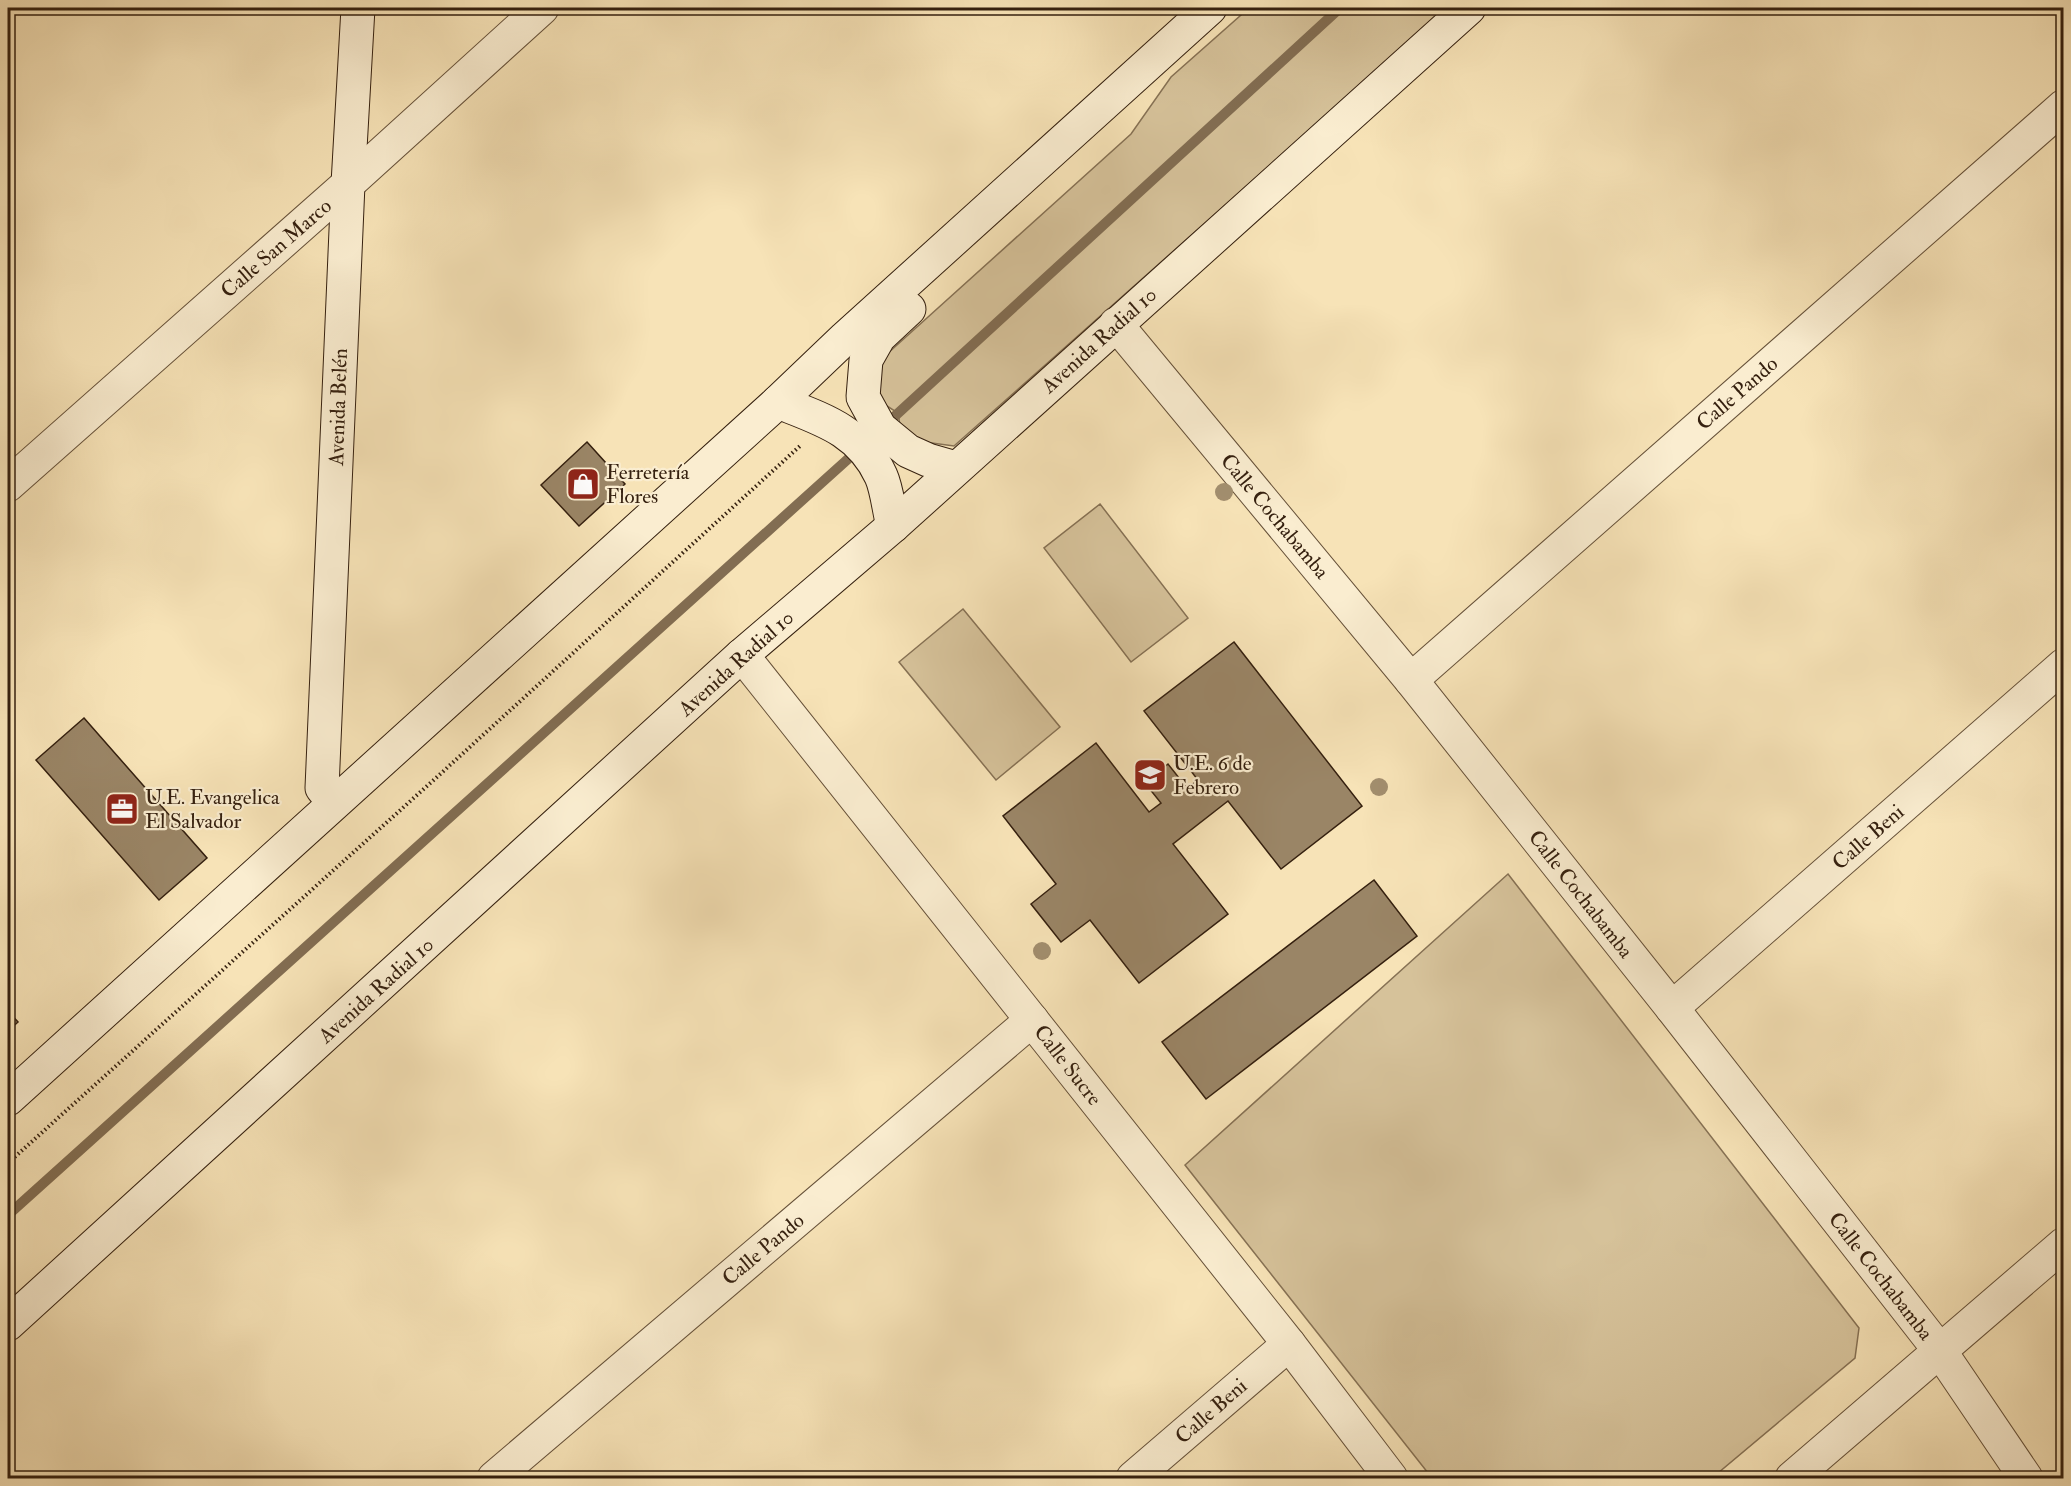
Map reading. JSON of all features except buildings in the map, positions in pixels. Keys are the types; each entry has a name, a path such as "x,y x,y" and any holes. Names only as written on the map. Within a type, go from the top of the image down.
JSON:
{"street":[{"name":"Avenida Belén","path":"334,803 322,788 348,184 358,8"},
{"name":"Calle San Marco","path":"8,485 348,184 542,8"},
{"path":"8,1099 1210,8"},
{"name":"Avenida Radial 10","path":"8,1324 742,655 892,526 942,464 1116,324 1469,8"},
{"name":"Calle Pando","path":"1411,680 2064,106"},
{"path":"942,464 908,451 880,428 862,392 866,360 879,337 1069,161 1099,109"},
{"name":"Calle Cochabamba","path":"1116,324 1411,680 1672,1008 1940,1351 2026,1479"},
{"path":"778,402 830,422 863,446 882,477 892,526"},
{"name":"Calle Sucre","path":"742,655 1289,1344 1391,1479"},
{"name":"Calle Beni","path":"1672,1008 2064,665"},
{"name":"Calle Pando","path":"494,1479 1032,1020"},
{"path":"1792,1479 2064,1244"},
{"name":"Calle Beni","path":"1133,1479 1289,1344"}],"path":[{"path":"8,1163 830,422"}],"shaded area":[{"path":"1249,8 1447,8 954,446 917,441 901,431 898,413 879,401 877,363 1131,134 1171,77"},
{"path":"1100,504 1188,618 1131,662 1044,548"},
{"path":"963,609 1060,727 996,780 899,662"},
{"path":"1508,874 1859,1328 1855,1358 1712,1478 1432,1478 1185,1165"}],"waterway":[{"path":"883,427 1340,8"},
{"path":"8,1215 858,450"}],"place":[{"name":"Ferretería Flores","path":"583,484"},
{"name":"U.E. 6 de Febrero","path":"1150,775"},
{"name":"U.E. Evangelica El Salvador","path":"122,809"}]}
